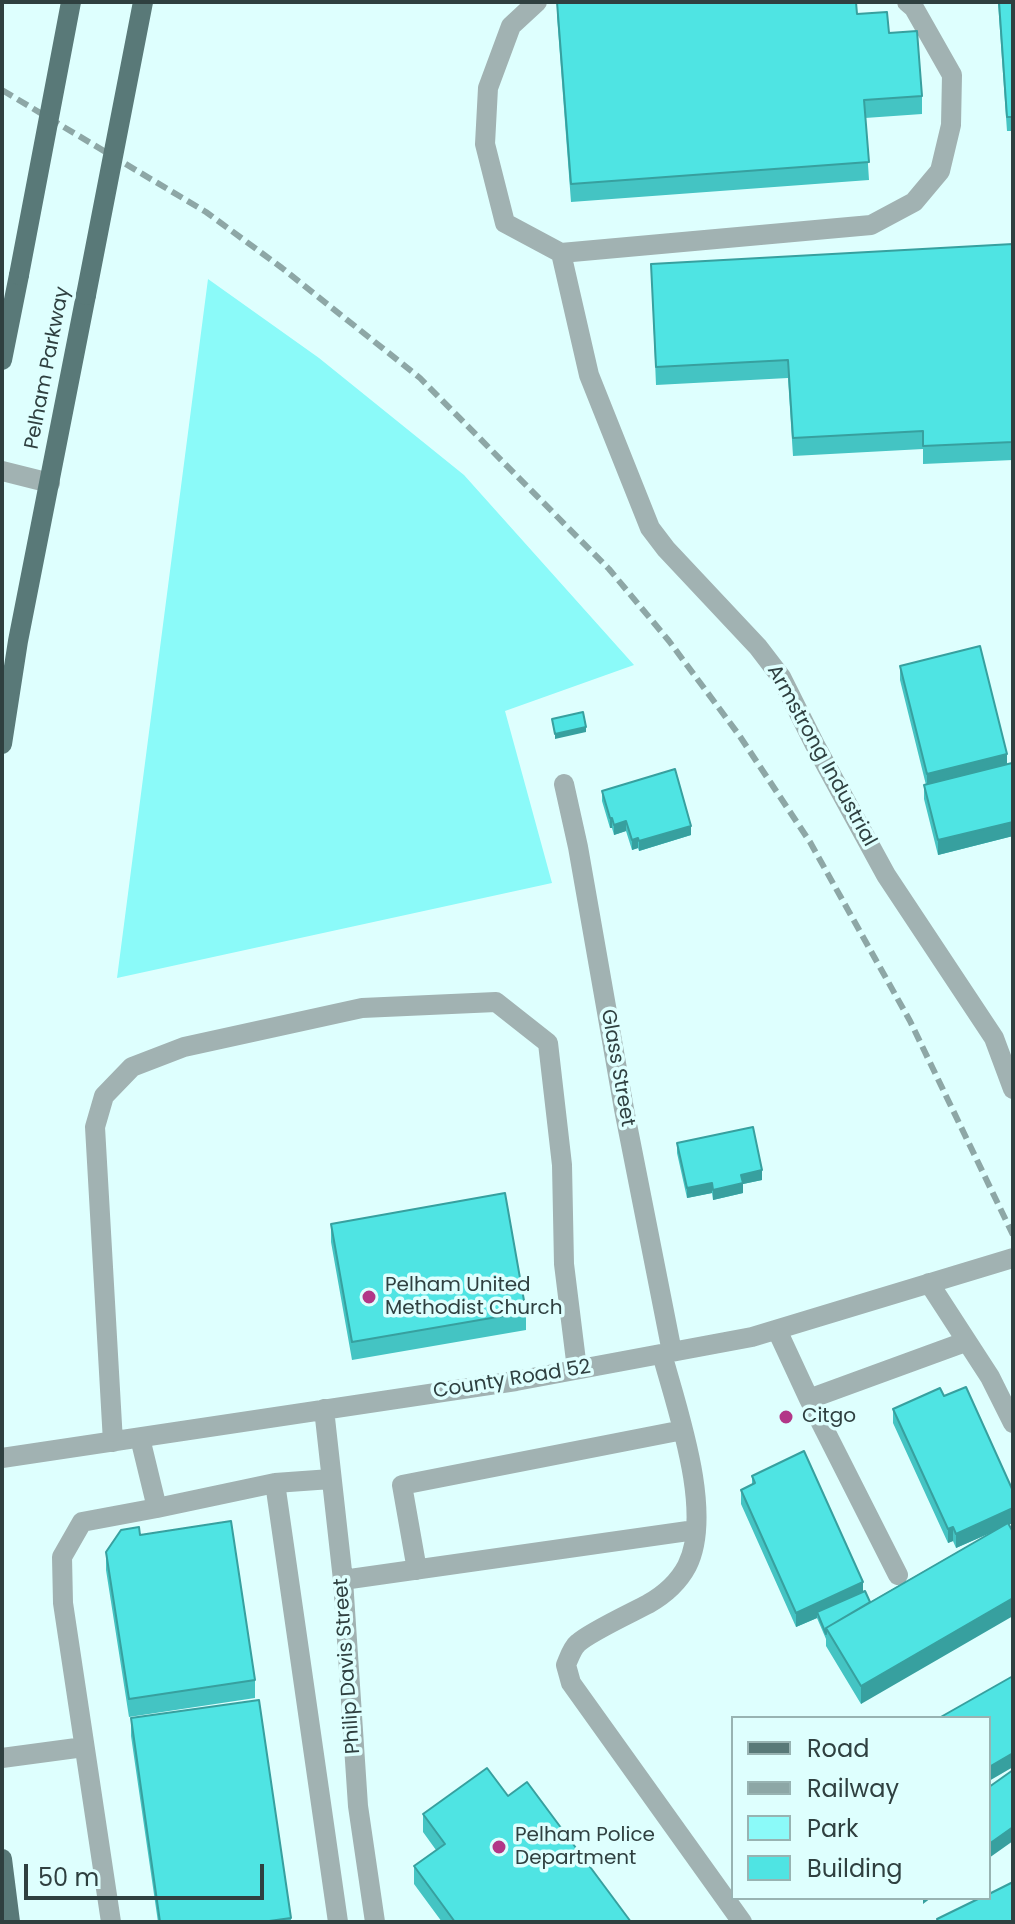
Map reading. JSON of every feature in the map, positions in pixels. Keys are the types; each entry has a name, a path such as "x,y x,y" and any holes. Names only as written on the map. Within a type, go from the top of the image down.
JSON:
{"main road":[{"path":"2,360 71,2"},
{"name":"Pelham Parkway","path":"2,744 18,641 143,2"},
{"path":"2,1859 10,1922"}],"street":[{"path":"537,2 511,26 488,88 485,144 505,223 561,253 871,225 914,202 940,171 951,125 952,75 914,8 907,2"},
{"name":"Armstrong Industrial","path":"561,253 589,375 650,528 758,647 781,677 886,875 994,1038 1013,1089"},
{"path":"2,471 50,483"},
{"name":"Glass Street","path":"564,784 578,847 667,1353 693,1477 695,1530 687,1566 662,1596 577,1644 566,1665 571,1683 742,1922"},
{"path":"113,1442 95,1127 104,1096 132,1067 184,1047 362,1008 496,1002 548,1043 562,1165 564,1264 577,1369"},
{"name":"County Road 52","path":"2,1458 667,1353 777,1330 1013,1258"},
{"path":"929,1283 990,1377 1013,1423"},
{"path":"777,1330 898,1575"},
{"path":"809,1399 965,1342"},
{"name":"Philip Davis Street","path":"324,1409 343,1580 358,1806 375,1922"},
{"path":"417,1570 402,1485 683,1430"},
{"path":"140,1438 157,1508"},
{"path":"111,1922 63,1603 62,1557 82,1522 275,1483 331,1479"},
{"path":"275,1483 338,1922"},
{"path":"343,1580 695,1530"},
{"path":"2,1758 84,1747"}],"green space":[{"path":"208,279 319,358 464,475 634,665 505,711 552,883 117,978"}],"building":[{"path":"557,2 856,2 857,14 887,12 889,33 917,31 922,96 864,100 869,162 571,184"},
{"path":"999,2 1013,2 1013,117 1007,117"},
{"path":"1013,244 1013,442 923,446 923,431 793,438 788,360 656,367 651,264"},
{"path":"980,646 1007,754 927,774 900,666"},
{"path":"583,712 586,727 555,734 552,719"},
{"path":"1012,763 1013,822 938,840 924,785"},
{"path":"675,769 691,826 639,841 638,838 632,840 626,821 614,825 602,791"},
{"path":"753,1127 762,1170 741,1175 743,1183 713,1190 712,1183 687,1188 677,1143"},
{"path":"505,1193 526,1312 352,1342 331,1224"},
{"path":"966,1387 1013,1491 1013,1508 956,1534 953,1527 948,1529 893,1409 940,1388 944,1396"},
{"path":"804,1451 863,1582 796,1613 741,1490 755,1483 752,1476"},
{"path":"231,1521 255,1680 129,1699 106,1552 121,1530 139,1527 140,1535"},
{"path":"1008,1523 1013,1532 1013,1598 861,1686 826,1628"},
{"path":"865,1591 870,1602 826,1628 826,1634 817,1612"},
{"path":"1013,1676 1013,1753 991,1766 991,1716 943,1716"},
{"path":"259,1700 291,1918 262,1922 160,1922 131,1718"},
{"name":"Pelham Police Department","path":"487,1768 508,1796 527,1782 631,1922 455,1922 414,1866 445,1844 423,1814"},
{"path":"1013,1770 1013,1827 991,1843 991,1786"},
{"path":"1013,1882 1013,1922 938,1922 937,1919 976,1900 991,1900 991,1893"}],"railway":[{"path":"2,90 206,212 282,268 420,378 609,569 669,641 739,735 810,842 910,1021 1013,1235"}],"place":[{"name":"Pelham United Methodist Church","path":"369,1297"},
{"name":"Citgo","path":"786,1417"},
{"name":"Pelham Police Department","path":"499,1847"}]}
